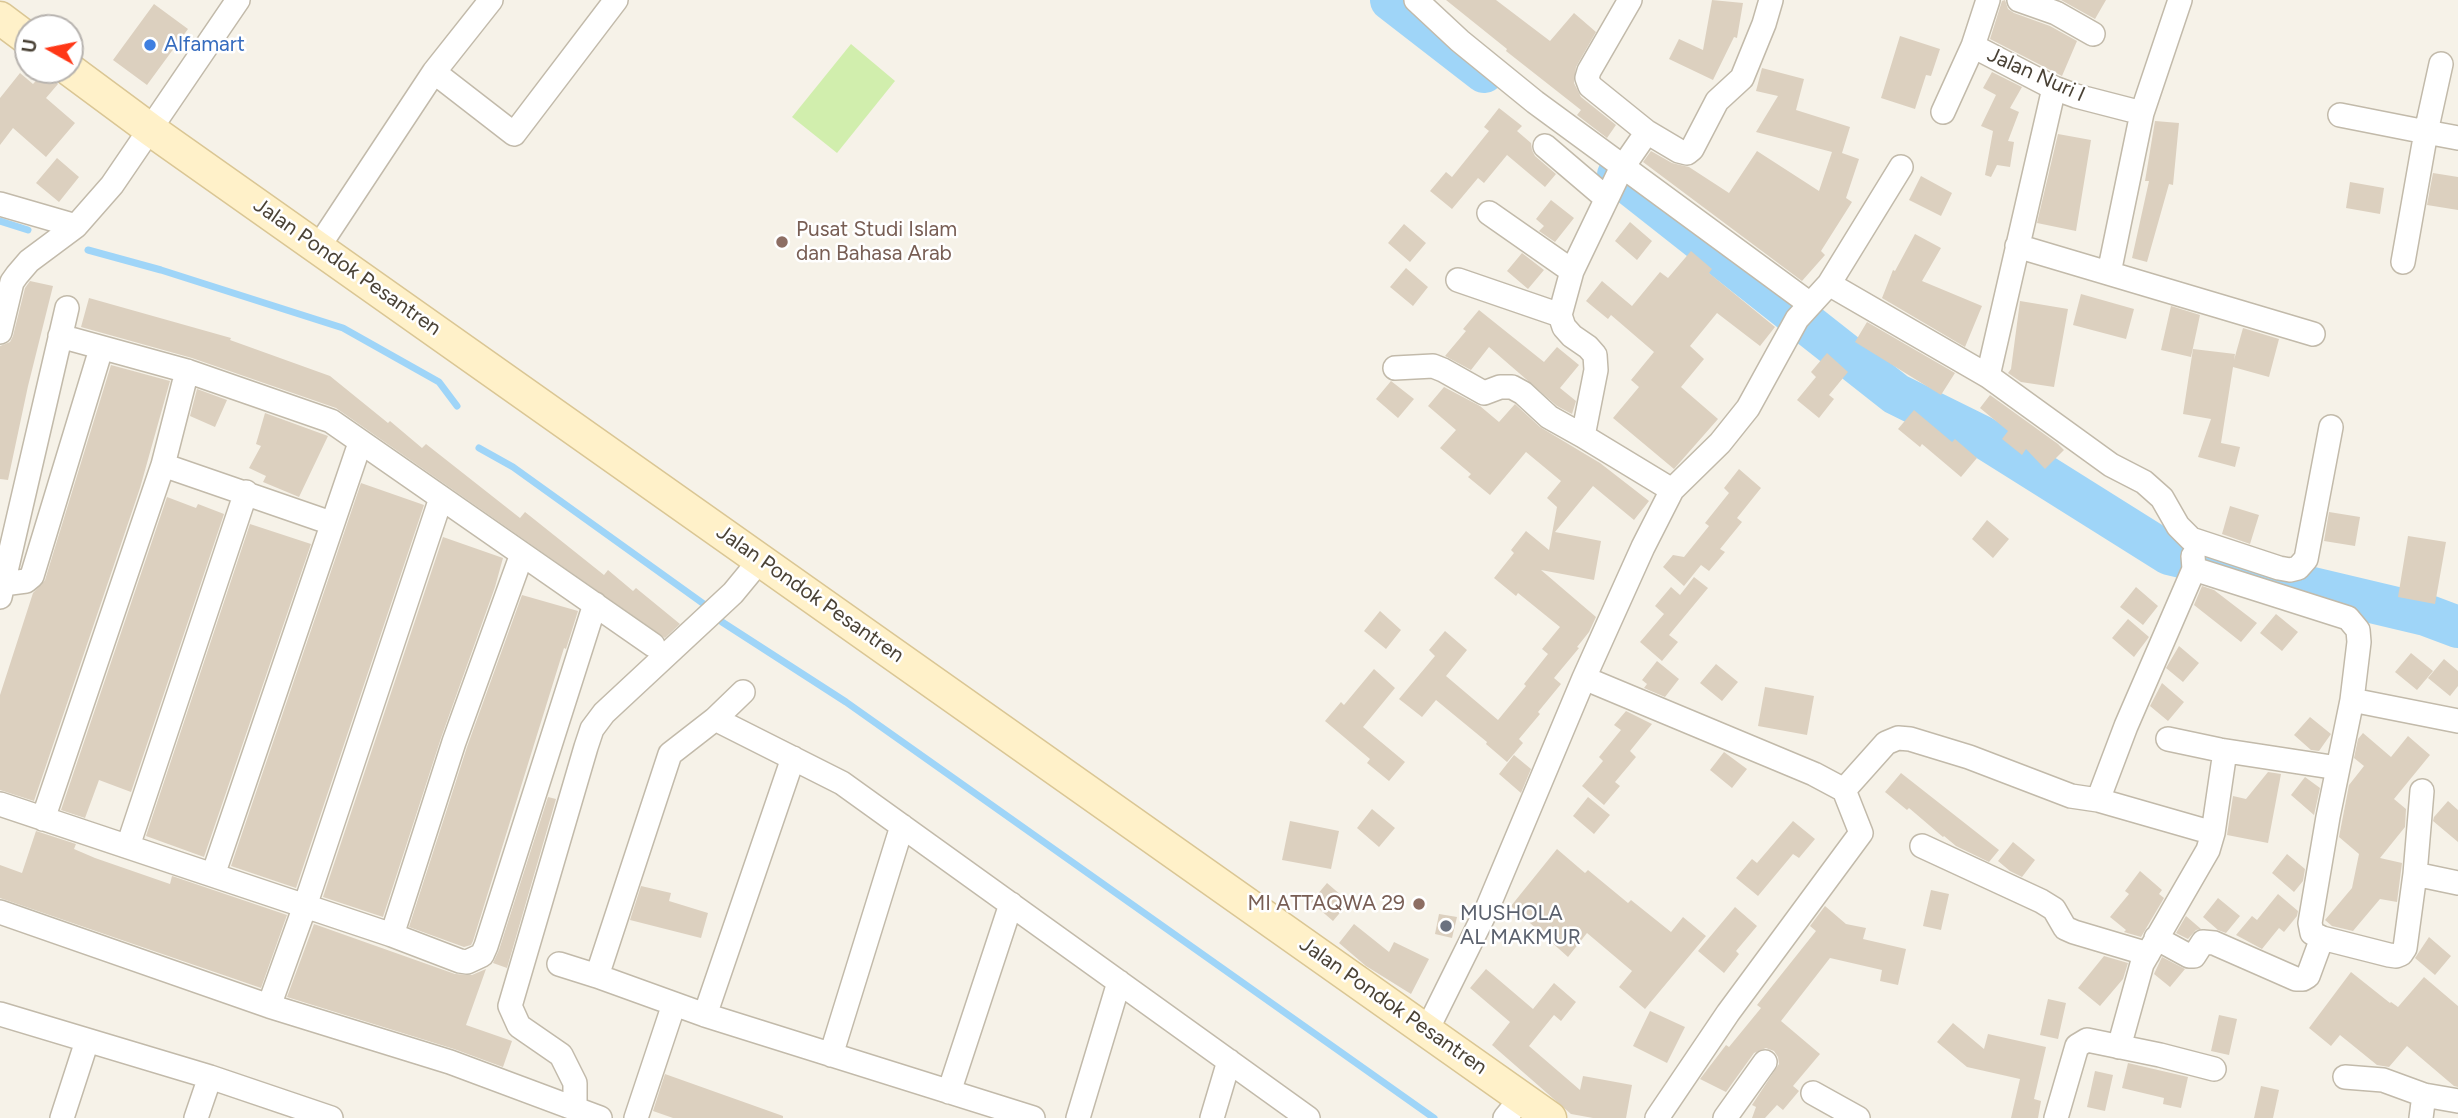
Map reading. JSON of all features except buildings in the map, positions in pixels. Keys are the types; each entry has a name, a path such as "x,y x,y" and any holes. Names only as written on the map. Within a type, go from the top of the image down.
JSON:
{"street":[{"path":"0,331 3,307 12,282 23,267 76,226 112,185 238,0"},
{"path":"319,246 434,72 491,0"},
{"path":"434,72 514,134 616,0"},
{"path":"1416,0 1490,66 1804,311"},
{"path":"1630,0 1587,78 1590,86 1647,132 1687,153 1692,149 1717,102 1742,78 1772,0"},
{"path":"1943,112 1973,46 1988,0"},
{"path":"2019,0 2059,7 2093,34"},
{"path":"2109,273 2142,113 2180,0"},
{"name":"Jalan Nuri I","path":"1973,46 2054,88 2088,100 2142,113"},
{"path":"2403,262 2441,64"},
{"name":"Jalan Pondok Pesantren","path":"84,80 1427,1030 1514,1108 1549,1118"},
{"path":"1988,376 2054,88"},
{"path":"2340,115 2458,138"},
{"path":"1583,436 1596,370 1595,355 1564,327 1560,315 1572,271 1607,195 1621,169 1647,132"},
{"path":"1545,146 1607,195"},
{"path":"1427,1030 1487,909 1584,678 1643,547 1672,490 1720,443 1748,408 1804,311 1829,284 1901,167"},
{"path":"0,204 76,226"},
{"path":"1489,213 1572,271"},
{"path":"2017,246 2313,334"},
{"path":"1458,280 1560,315"},
{"path":"1829,284 1988,376 2111,465 2144,482 2162,498 2193,556 2348,618 2358,630 2352,701 2310,923 2312,933 2389,955 2402,954 2405,948 2423,791"},
{"path":"2,591 67,308"},
{"path":"60,336 187,371 331,421 653,645"},
{"path":"2,591 32,576 101,349"},
{"path":"1395,368 1433,366 1484,393 1500,387 1512,387 1523,393 1549,417 1672,490"},
{"path":"43,819 163,465 187,371"},
{"path":"2193,556 2290,570 2298,568 2306,559 2331,427"},
{"path":"213,874 360,443"},
{"path":"163,465 331,523"},
{"path":"128,846 246,492"},
{"path":"269,1006 441,498"},
{"path":"392,935 454,742 522,554"},
{"path":"2098,800 2193,556"},
{"path":"569,1111 575,1083 561,1055 519,1026 510,1006 592,729 604,713 733,593 761,559"},
{"path":"0,804 467,962 482,954 595,604"},
{"path":"1584,678 1814,774 1844,790 1861,833 1728,1013 1657,1118"},
{"path":"597,976 670,754 715,719 743,692"},
{"path":"2352,701 2458,721"},
{"path":"715,719 842,783 1308,1118"},
{"path":"1844,790 1886,743 1898,738 1910,739 1969,757 2071,796 2098,800 2213,833"},
{"path":"2168,739 2338,768"},
{"path":"2119,1047 2138,971 2208,850 2224,758 2220,750"},
{"path":"705,1015 793,758"},
{"path":"831,1055 902,826"},
{"path":"1922,846 2041,901 2054,909 2065,928 2074,932 2152,946 2189,956 2194,956 2203,942 2214,943 2296,979 2308,976 2322,938"},
{"path":"2414,874 2458,883"},
{"path":"949,1092 1011,904"},
{"path":"0,912 269,1006 450,1062 569,1111 600,1118"},
{"path":"559,964 705,1015 1033,1118"},
{"path":"1077,1118 1119,982"},
{"path":"636,1118 674,1004"},
{"path":"0,1014 210,1077 331,1118"},
{"path":"2056,1118 2077,1046 2087,1040 2214,1069"},
{"path":"62,1118 87,1041"},
{"path":"1212,1118 1229,1061"},
{"path":"1725,1118 1765,1062"},
{"path":"197,1118 210,1077"},
{"path":"2345,1077 2383,1080 2424,1095 2458,1101"},
{"path":"1813,1093 1858,1118"},
{"path":"2421,1118 2424,1095"}],"green space":[{"path":"851,44 895,81 837,153 792,117"}],"waterway":[{"path":"1391,0 1484,72"},
{"path":"1618,175 1896,394 1981,436 2169,554 2426,615 2458,627"},
{"path":"0,221 28,230"},
{"path":"88,250 161,270 343,328 439,382 457,406"},
{"path":"479,448 513,467 708,607"},
{"path":"722,622 846,702 1434,1118"}],"place":[{"name":"Alfamart","path":"150,45"},
{"name":"Pusat Studi Islam dan Bahasa Arab","path":"782,242"},
{"name":"MI ATTAQWA 29","path":"1419,904"},
{"name":"MUSHOLA AL MAKMUR","path":"1446,926"}]}
